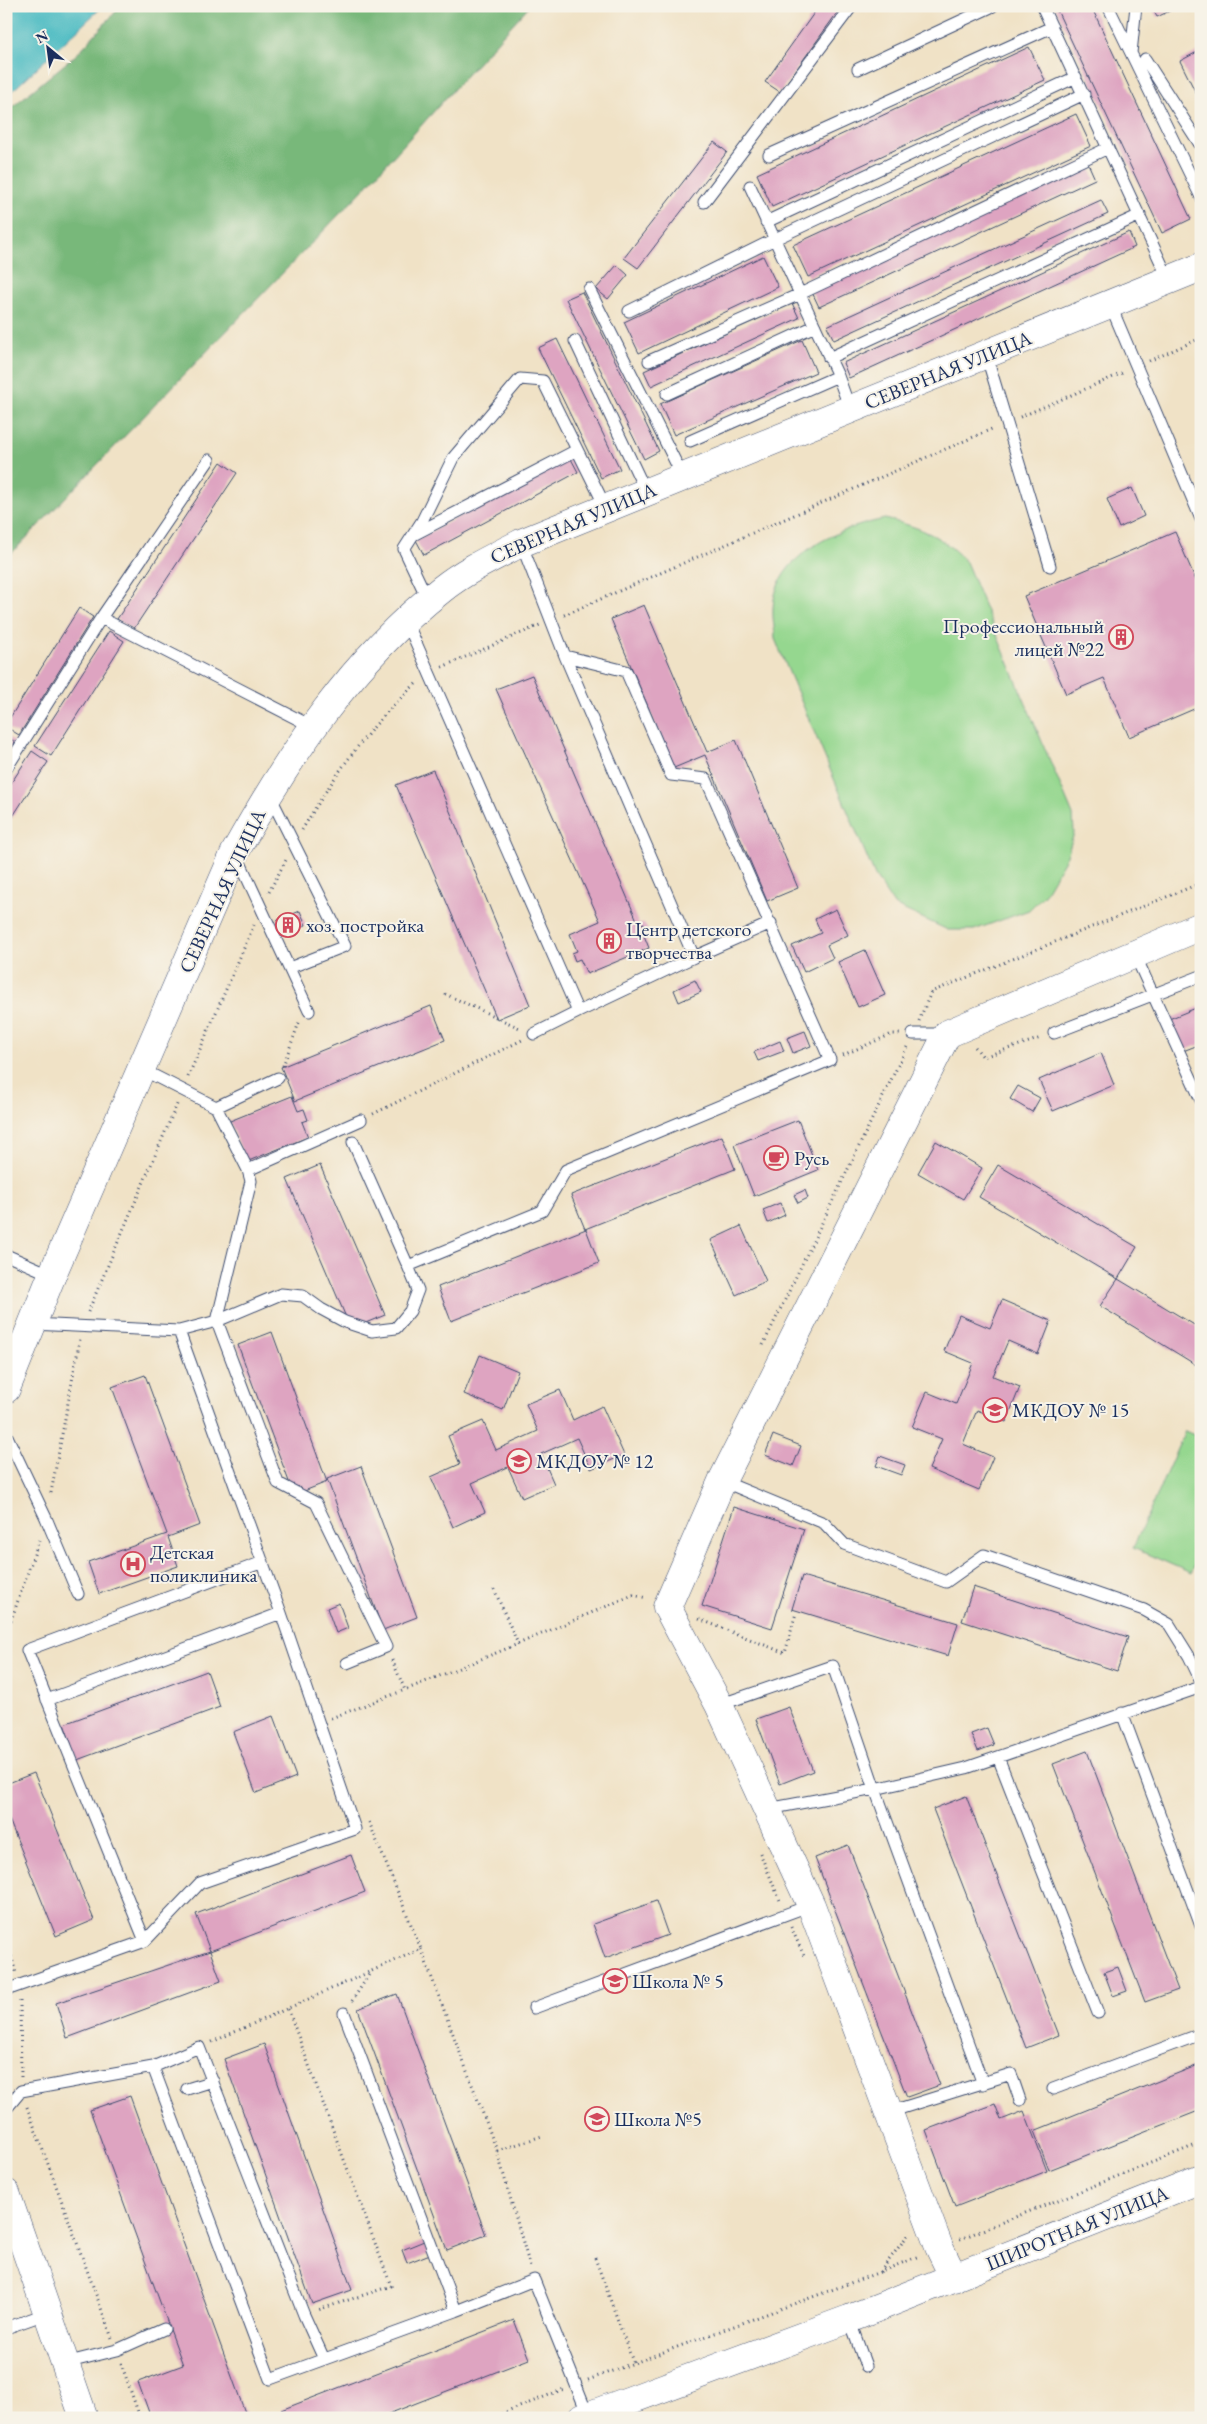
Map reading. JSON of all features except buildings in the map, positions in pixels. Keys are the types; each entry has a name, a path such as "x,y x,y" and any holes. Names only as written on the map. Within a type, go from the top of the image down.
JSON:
{"street":[{"name":"СЕВЕРНАЯ УЛИЦА","path":"6,1389 52,1275 235,852 268,793 313,727 356,671 406,620 443,588 482,562 520,543 1201,267"},
{"path":"954,2278 939,2247 811,1905 719,1705 667,1607 722,1481 947,1034 1201,926"},
{"name":"ШИРОТНАЯ УЛИЦА","path":"585,2417 849,2319 1201,2179"},
{"path":"6,2193 84,2418"}],"lane":[{"path":"704,202 852,6"},
{"path":"858,69 993,6"},
{"path":"1042,6 1169,280"},
{"path":"1108,6 1201,197"},
{"path":"1131,53 1136,6"},
{"path":"769,155 1052,27"},
{"path":"1145,59 1201,146"},
{"path":"766,222 1076,77"},
{"path":"630,310 775,239 1084,94"},
{"path":"649,361 800,294 1108,148"},
{"path":"750,186 816,326 850,409"},
{"path":"829,358 1140,215"},
{"path":"589,289 683,477"},
{"path":"1110,304 1201,519"},
{"path":"666,394 816,326"},
{"path":"575,342 646,492"},
{"path":"986,354 1050,566"},
{"path":"690,441 838,376"},
{"path":"428,601 404,549 414,536 453,458 520,379 543,381 606,508"},
{"path":"414,536 577,450"},
{"path":"6,769 101,618 209,460"},
{"path":"520,543 565,656 694,957"},
{"path":"101,618 313,727"},
{"path":"406,620 578,1012"},
{"path":"408,1266 542,1211 566,1170 830,1060 706,779 671,775 626,671 565,656"},
{"path":"268,793 345,946 289,968"},
{"path":"235,852 309,1011"},
{"path":"534,1034 694,957 771,923"},
{"path":"1135,954 1201,1100"},
{"path":"1054,1033 1201,976"},
{"path":"913,1034 947,1034"},
{"path":"140,1069 216,1107 248,1170 251,1181 216,1320 278,1483 316,1503 386,1648 347,1663"},
{"path":"216,1107 278,1078"},
{"path":"248,1170 361,1120"},
{"path":"32,1324 179,1331 216,1320 280,1294 296,1294 312,1300 320,1309 345,1322 372,1330 396,1328 410,1310 418,1290 353,1142"},
{"path":"6,1255 52,1275"},
{"path":"6,1990 145,1941 200,1883 355,1829 320,1722 179,1331"},
{"path":"6,1434 46,1518 78,1594"},
{"path":"722,1481 824,1523 844,1544 946,1582 984,1554 1144,1610 1170,1624 1201,1681"},
{"path":"145,1941 27,1650 263,1562"},
{"path":"47,1700 281,1613"},
{"path":"719,1705 833,1666 875,1789 983,2084"},
{"path":"768,1809 875,1789 966,1768 1201,1687"},
{"path":"1122,1713 1201,1926"},
{"path":"998,1757 1098,2012"},
{"path":"534,2008 811,1905"},
{"path":"344,2013 456,2311"},
{"path":"1053,2089 1201,2034"},
{"path":"6,2109 21,2092 153,2067 200,2047 304,2315 324,2359"},
{"path":"153,2067 270,2379 456,2311 534,2280 576,2385 585,2417"},
{"path":"889,2112 1011,2074 1020,2100"},
{"path":"187,2089 213,2081"},
{"path":"6,2328 48,2313"},
{"path":"849,2319 866,2366"},
{"path":"65,2363 117,2350 164,2329"}],"path":[{"path":"6,1635 46,1518 82,1327 261,907 318,803 360,742 396,701 429,673 1201,338"},
{"path":"762,1346 913,1034 931,992 1201,883"},
{"path":"445,994 534,1034"},
{"path":"278,1078 302,1014 309,1011"},
{"path":"982,1041 973,1044 983,1057 1054,1033"},
{"path":"361,1120 534,1034"},
{"path":"830,1060 892,1034"},
{"path":"494,1589 518,1644"},
{"path":"320,1722 518,1644 633,1594 786,1653 796,1613"},
{"path":"386,1648 405,1690"},
{"path":"355,1829 370,1822 421,1949 496,2151 534,2280"},
{"path":"759,1851 805,1959"},
{"path":"6,1937 20,1985 21,2092 117,2350 140,2418"},
{"path":"200,2047 421,1949"},
{"path":"344,2013 371,1972"},
{"path":"288,2009 390,2286 304,2315"},
{"path":"496,2151 542,2136"},
{"path":"492,2418 633,2362 880,2272 1201,2143"},
{"path":"880,2272 912,2229"},
{"path":"595,2258 633,2362"}],"green space":[{"path":"121,6 529,6 362,191 6,559 6,112 77,54"},
{"path":"885,519 909,525 930,534 949,545 966,562 1073,815 1074,833 1067,856 1044,895 1029,910 974,930 948,930 894,905 875,876 775,639 773,608 777,589 785,572 813,546 849,529"},
{"path":"1185,1431 1201,1438 1201,1551 1191,1573 1133,1548"}],"water":[{"path":"6,6 103,6 6,97"}],"place":[{"name":"Профессиональный лицей №22","path":"1121,637"},
{"name":"хоз. постройка","path":"288,925"},
{"name":"Центр детского творчества","path":"609,941"},
{"name":"Русь","path":"776,1158"},
{"name":"МКДОУ № 15","path":"995,1410"},
{"name":"МКДОУ № 12","path":"519,1461"},
{"name":"Детская поликлиника","path":"133,1564"},
{"name":"Школа № 5","path":"615,1981"},
{"name":"Школа №5","path":"597,2119"}]}
